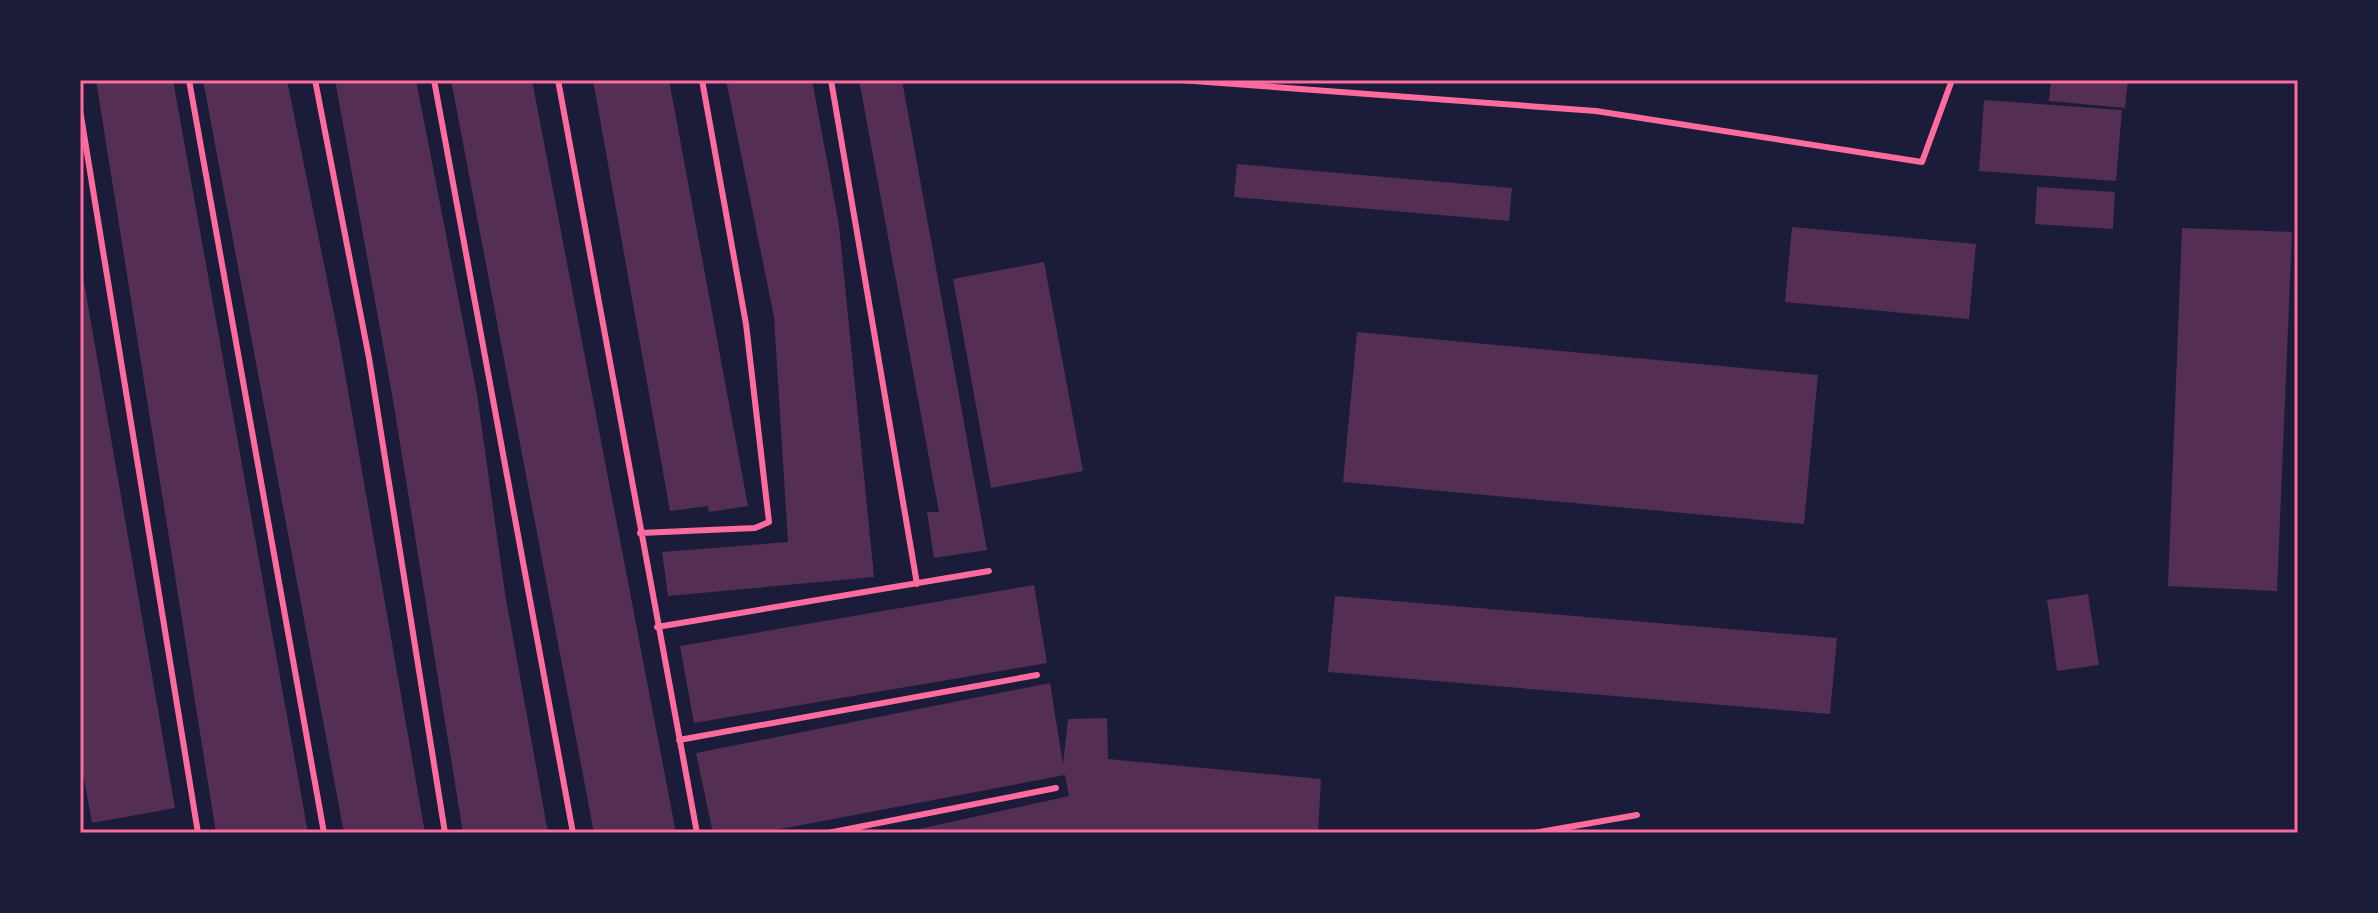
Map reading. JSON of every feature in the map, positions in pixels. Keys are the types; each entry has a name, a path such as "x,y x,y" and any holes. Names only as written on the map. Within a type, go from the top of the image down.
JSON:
{"lane":[{"path":"189,80 324,833"},
{"path":"315,80 369,358 445,833"},
{"path":"434,80 573,833"},
{"path":"558,80 697,833"},
{"path":"640,533 755,528 769,522 746,324 702,80"},
{"path":"831,80 917,584"},
{"path":"1180,80 1596,111 1922,162 1952,80"},
{"path":"80,110 198,833"},
{"path":"657,627 989,571"},
{"path":"679,740 1037,675"},
{"path":"828,833 1056,788"},
{"path":"1534,833 1637,815"}],"building":[{"path":"96,80 173,80 308,833 216,833"},
{"path":"203,80 287,80 339,339 425,833 344,833"},
{"path":"335,80 416,80 477,394 505,593 548,833 463,833 393,400"},
{"path":"451,80 532,80 676,833 594,833"},
{"path":"593,80 669,80 748,506 709,512 708,506 670,511"},
{"path":"726,80 812,80 839,225 874,577 668,596 662,552 788,542 774,317"},
{"path":"859,80 902,80 987,550 934,558 927,512 939,512"},
{"path":"1855,80 1875,80 1874,84"},
{"path":"2051,80 2128,80 2125,108 2049,101"},
{"path":"1984,100 2122,110 2116,181 1979,171"},
{"path":"1237,164 1512,188 1509,221 1234,197"},
{"path":"2037,187 2115,192 2113,229 2035,224"},
{"path":"1792,227 1976,244 1969,319 1785,302"},
{"path":"2182,228 2292,232 2277,591 2168,586"},
{"path":"80,259 175,808 92,823 80,756"},
{"path":"1044,262 1083,471 991,488 953,279"},
{"path":"1357,332 1818,375 1804,524 1343,482"},
{"path":"1034,585 1047,663 694,723 680,646"},
{"path":"2088,594 2099,665 2057,671 2047,600"},
{"path":"1335,596 1837,638 1830,714 1328,672"},
{"path":"1050,683 1063,764 1068,719 1107,718 1108,759 1321,779 1318,833 901,833 1069,796 1065,775 759,833 713,833 696,753"}]}
